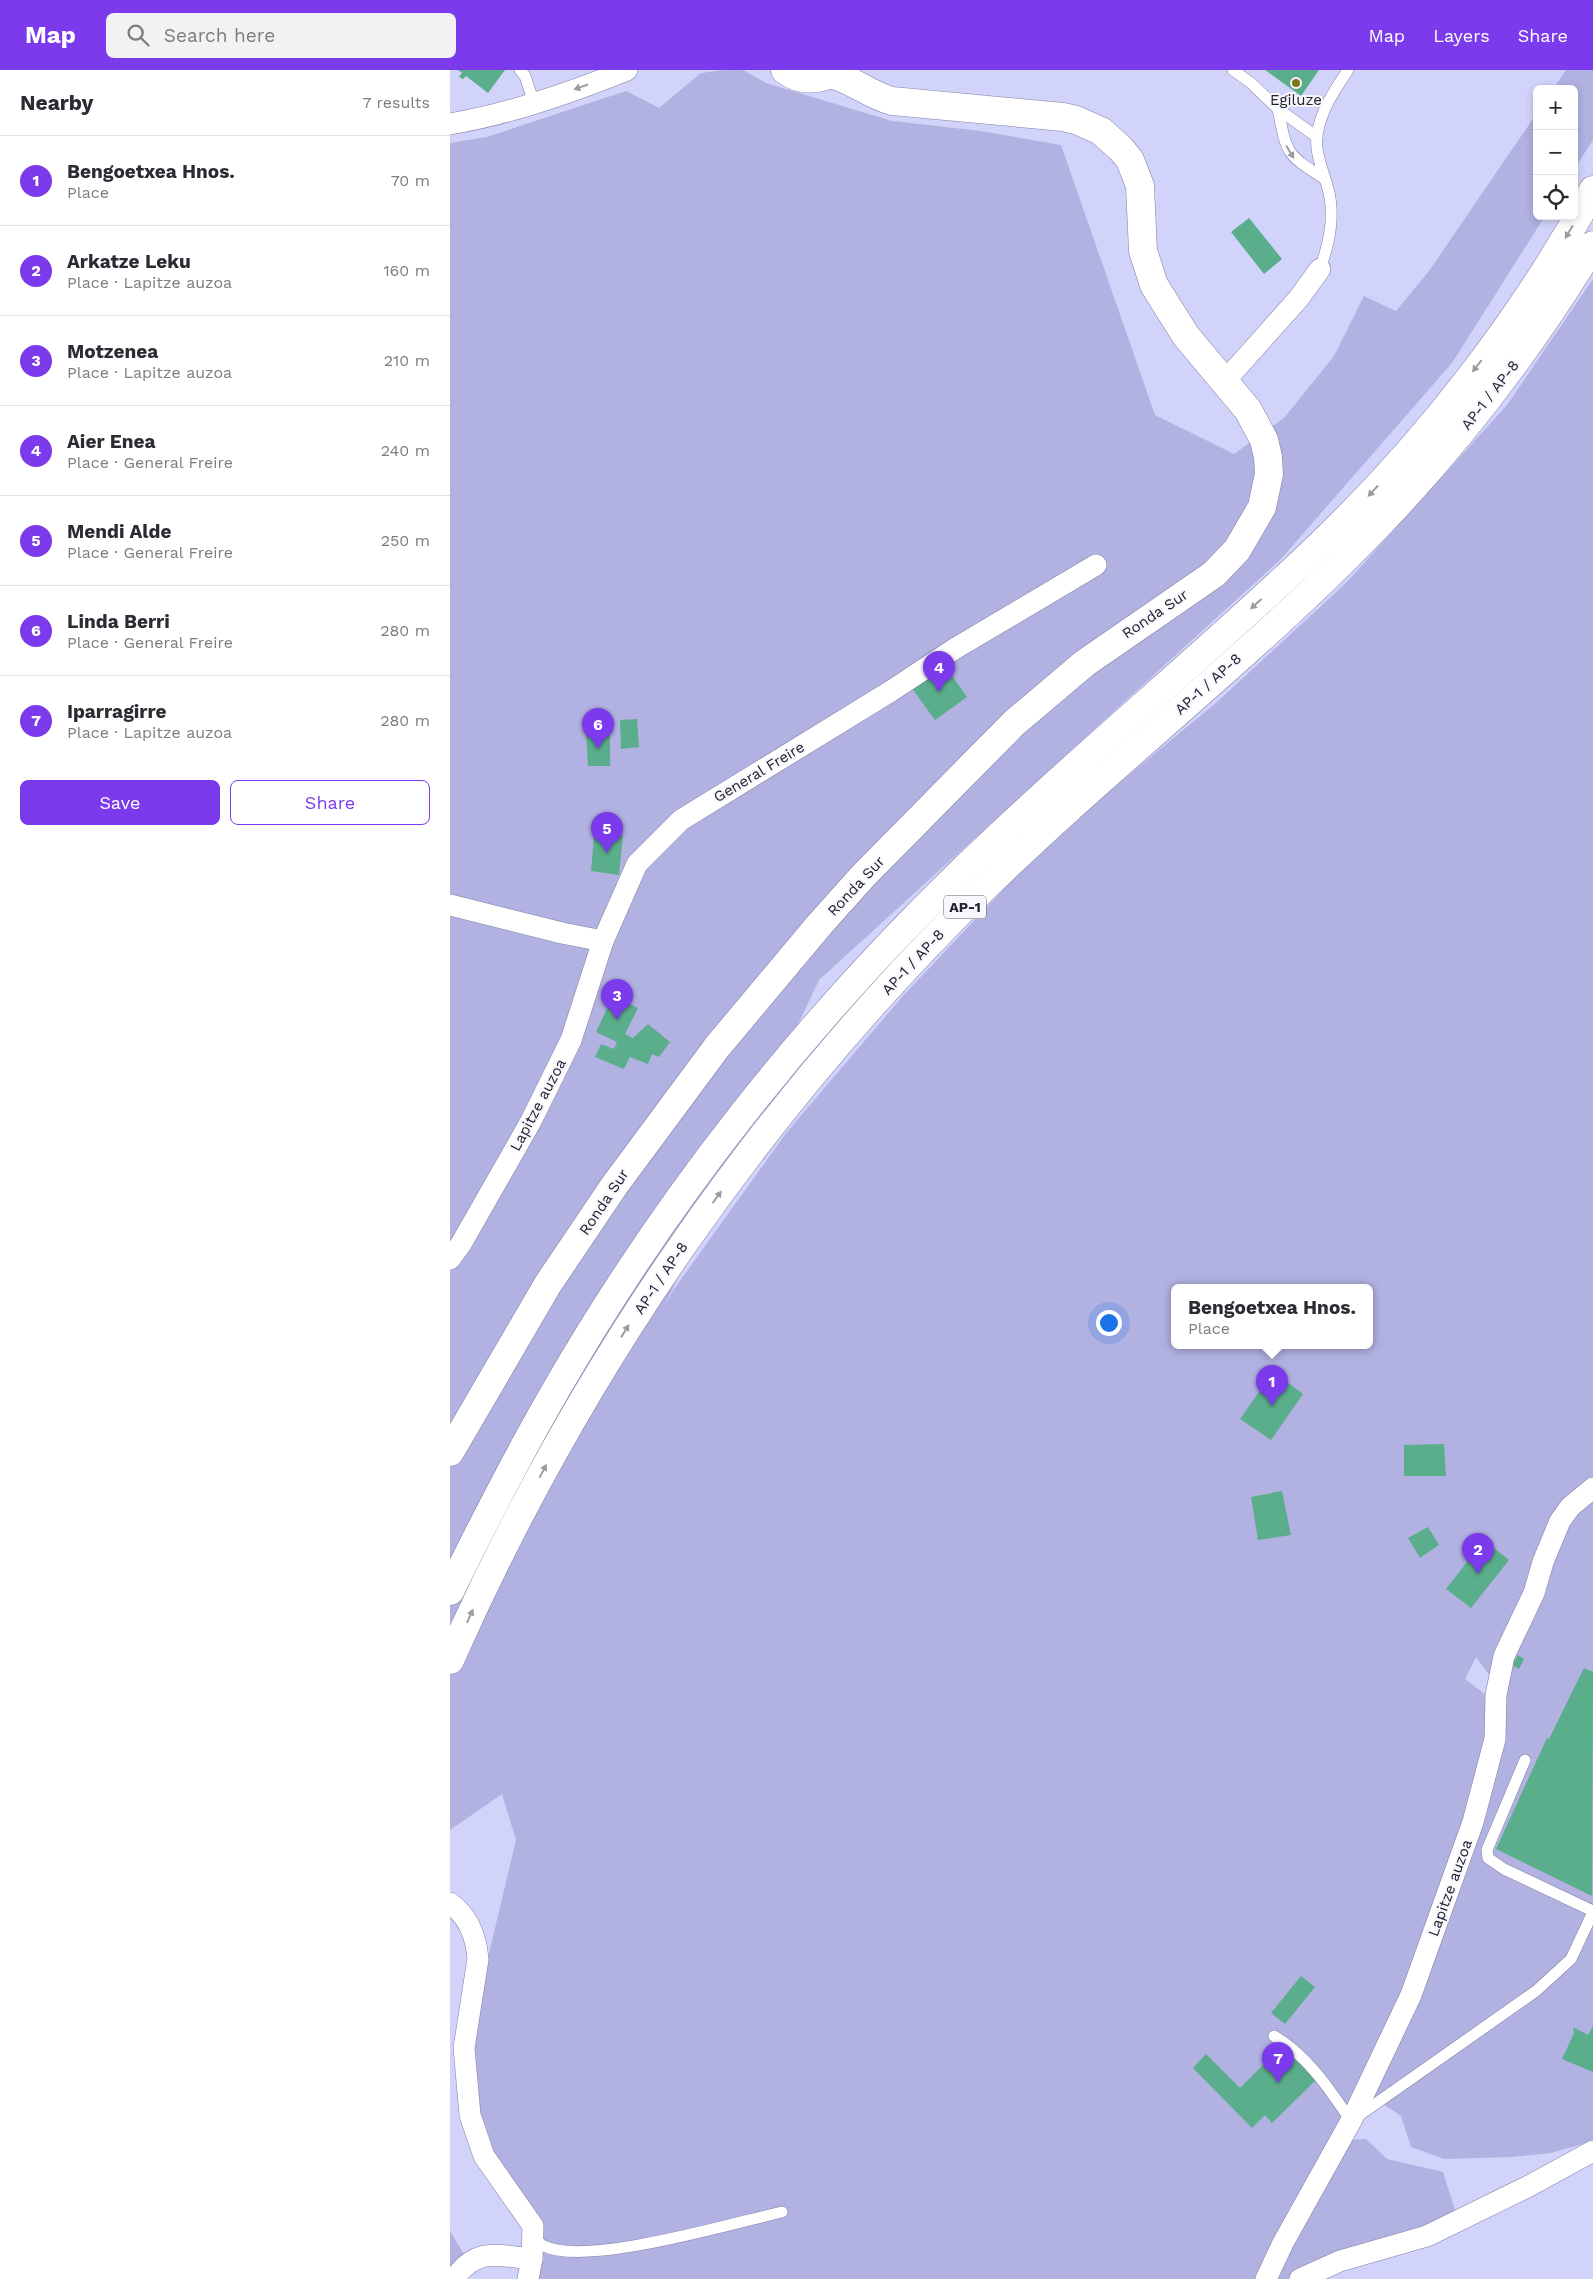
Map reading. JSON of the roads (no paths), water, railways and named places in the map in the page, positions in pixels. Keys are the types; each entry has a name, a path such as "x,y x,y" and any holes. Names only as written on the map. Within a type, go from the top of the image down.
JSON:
{"main road":[{"path":"785,70 798,77 809,79 834,72"},
{"path":"865,70 888,92 904,103"},
{"name":"Ronda Sur","path":"450,1452 548,1284 614,1186 717,1047 820,924 864,876 1014,723 1085,663 1214,574 1242,544 1262,507 1268,474 1268,456 1264,440 1248,410 1225,381 1201,356 1154,285 1143,251 1140,186 1130,160 1112,139 1089,124 1063,117 904,103 880,98 834,72"},
{"name":"AP-1 / AP-8","path":"450,1591 518,1456 601,1315 688,1188 742,1116 853,984 959,873 1018,817 1322,543 1377,486 1434,421 1488,352 1552,260 1593,190"},
{"name":"AP-1 / AP-8","path":"450,1660 506,1540 583,1399 670,1263 765,1132 868,1009 980,892 1098,782 1283,618 1386,518 1428,472 1505,375 1541,325 1593,245"}],"street":[{"path":"450,124 480,119 534,103 627,70"},
{"path":"1225,381 1299,298 1320,269"},
{"name":"General Freire","path":"604,941 638,864 681,820 891,691 956,648 1096,565"},
{"path":"450,905 562,933 604,941"},
{"name":"Lapitze auzoa","path":"450,1259 461,1244 531,1121 571,1040 604,941"},
{"name":"Lapitze auzoa","path":"1266,2279 1351,2120 1411,1994 1474,1822 1495,1739 1496,1695 1504,1656 1534,1593 1543,1562 1560,1521 1570,1507 1593,1488"},
{"path":"450,1903 460,1910 468,1922 476,1945 478,1959 464,2048 470,2115 484,2156 533,2226 530,2269 484,2254 474,2258 454,2279"},
{"path":"1300,2279 1340,2261 1427,2236 1530,2186 1593,2151"}],"lane":[{"path":"520,70 525,76 534,103"},
{"path":"1233,70 1252,83 1278,109 1317,136"},
{"path":"1320,269 1330,234 1332,216 1330,197 1317,136 1326,104 1348,70"},
{"path":"1278,109 1288,151 1295,160 1325,179"},
{"path":"1274,2036 1289,2045 1329,2088 1351,2120 1536,1991 1572,1959 1593,1911 1504,1869 1488,1858 1487,1850 1526,1760"},
{"path":"533,2236 544,2246 569,2252 626,2248 782,2212"}],"place":[{"name":"Egiluze","path":"1296,83"},
{"name":"Aier Enea","path":"939,692"},
{"name":"Linda Berri","path":"598,749"},
{"name":"Mendi Alde","path":"607,853"},
{"name":"Motzenea","path":"617,1020"},
{"name":"Bengoetxea Hnos.","path":"1272,1406"},
{"name":"Arkatze Leku","path":"1478,1574"},
{"name":"Iparragirre","path":"1278,2083"}]}
